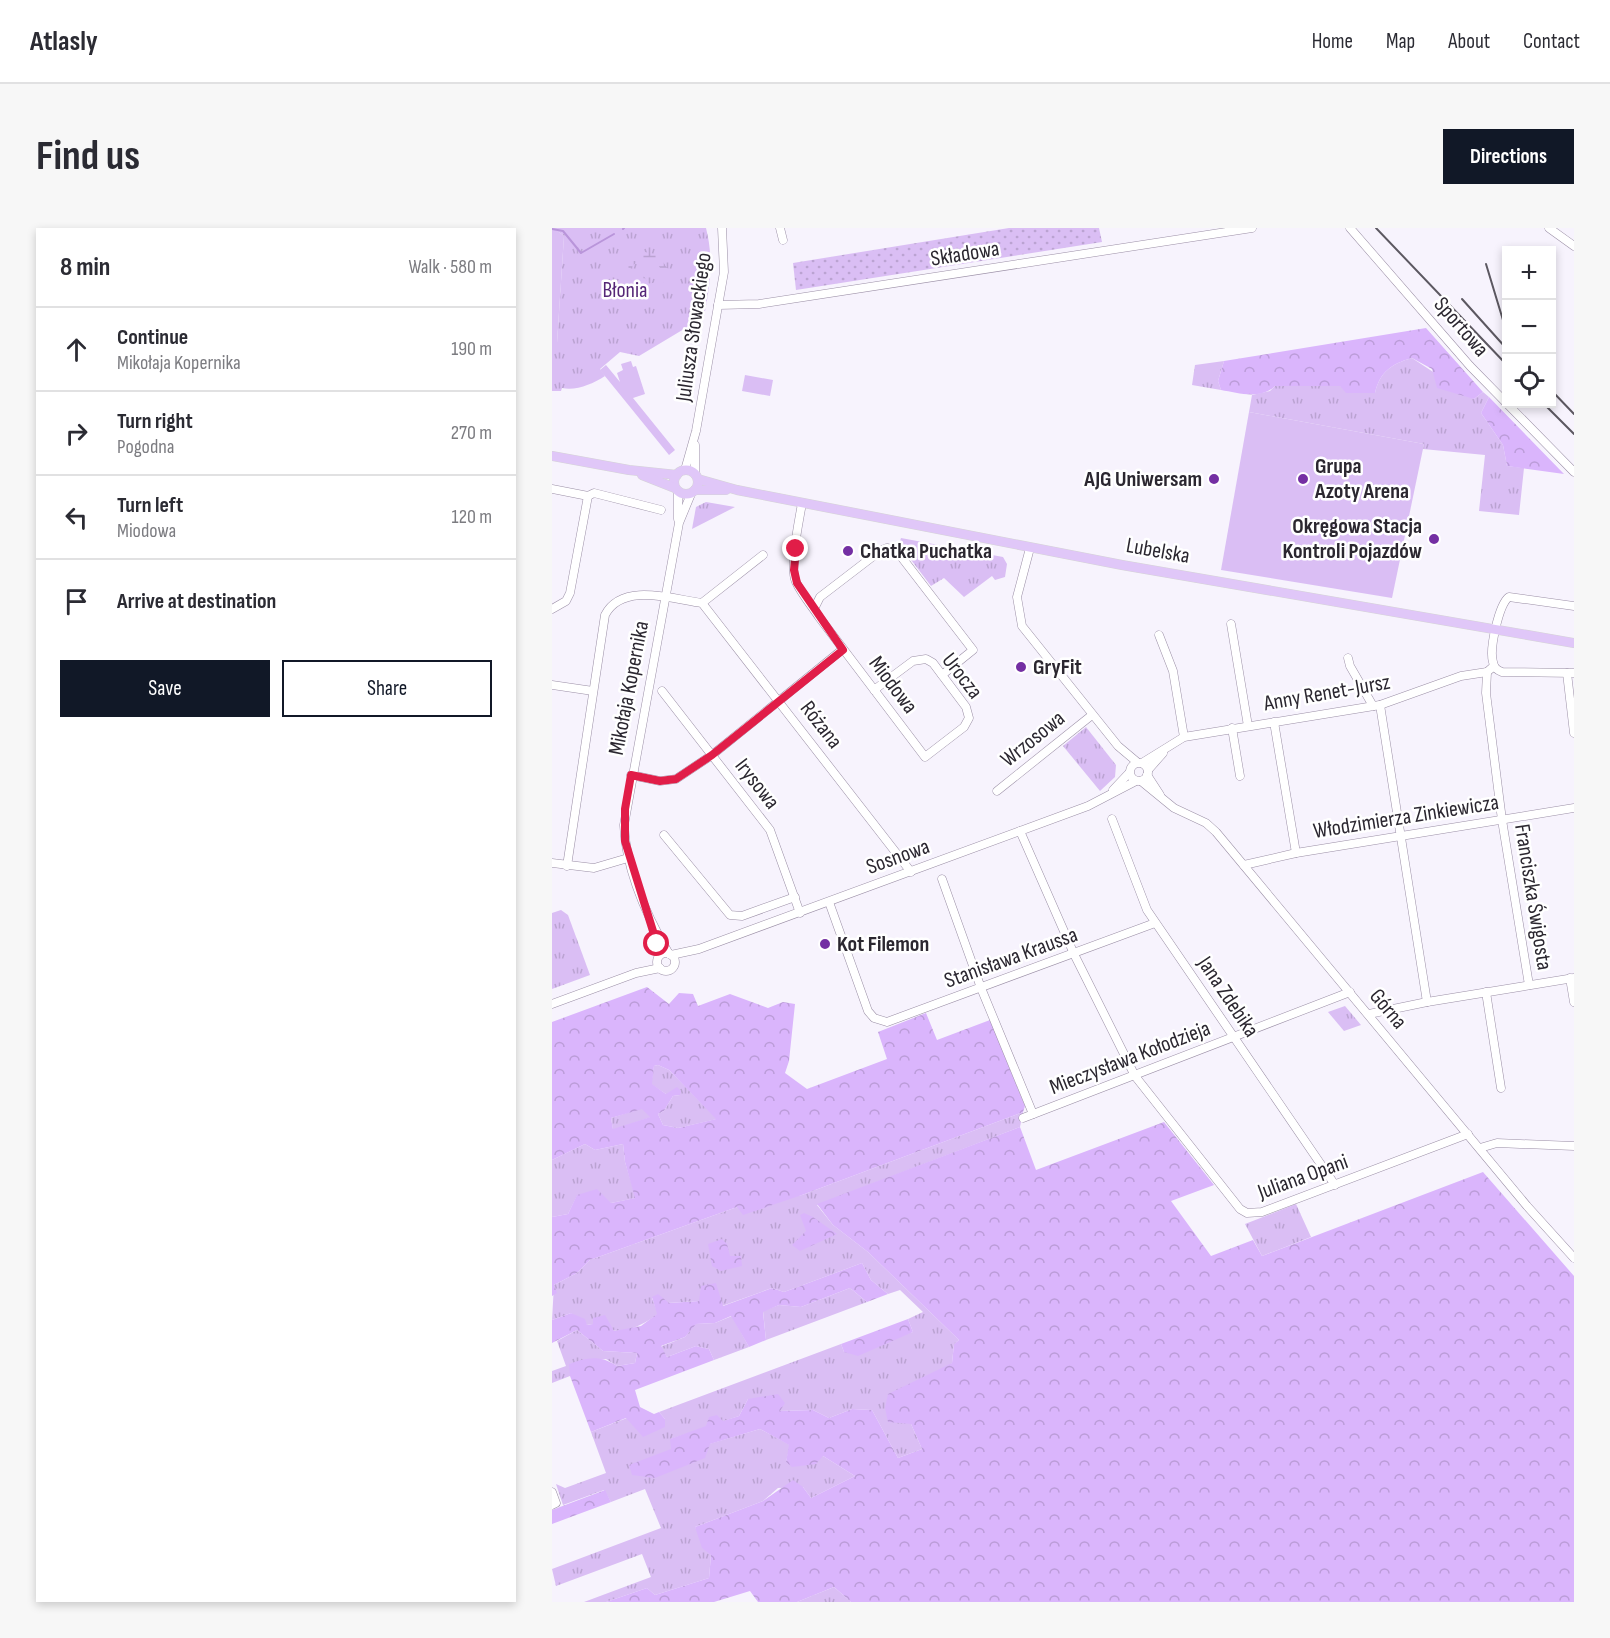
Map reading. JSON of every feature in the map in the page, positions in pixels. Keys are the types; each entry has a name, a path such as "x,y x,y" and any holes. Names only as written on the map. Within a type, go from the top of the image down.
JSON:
{"main road":[{"name":"Lubelska","path":"552,456 629,471 689,474 737,490 1030,548 1574,643"},
{"name":"Lubelska","path":"629,471 677,490 693,492 737,490"},
{"path":"677,490 689,474"},
{"path":"689,474 693,492"}],"street":[{"name":"Juliusza Słowackiego","path":"689,474 725,261 722,228"},
{"path":"780,228 783,240"},
{"name":"Składowa","path":"718,305 759,304 1252,228"},
{"name":"Sportowa","path":"1350,228 1470,366 1574,471"},
{"path":"1549,228 1574,246"},
{"path":"552,489 588,496 594,493 661,510"},
{"name":"Mikołaja Kopernika","path":"674,964 654,927 628,858 624,825 631,775 678,523 677,490"},
{"name":"Mikołaja Kopernika","path":"678,523 693,492"},
{"path":"552,609 566,601 570,593 588,496"},
{"name":"Miodowa","path":"802,503 795,577 819,617 925,757"},
{"path":"815,607 820,597 880,551 887,548 896,550 973,650 942,675"},
{"name":"Górna","path":"1030,548 1017,597 1020,621 1025,631 1162,799 1174,808 1206,823 1244,865 1574,1258"},
{"path":"567,866 603,620 607,609 618,599 627,596 702,603 763,555"},
{"path":"1574,606 1509,597 1502,604 1492,657 1494,666 1502,672 1571,673 1574,733"},
{"name":"Różana","path":"702,603 911,872"},
{"path":"1231,624 1248,726"},
{"path":"1159,635 1173,671 1184,737"},
{"path":"631,775 669,781 676,779 712,755 843,650"},
{"path":"1348,658 1350,666 1377,706 1427,1002"},
{"name":"Urocza","path":"874,690 918,659 930,660 942,675 966,707 969,718 964,727 925,757"},
{"path":"1487,672 1494,666"},
{"name":"Anny Renet-Jursz","path":"1139,771 1184,737 1377,706 1461,676 1487,672"},
{"name":"Franciszka Świgosta","path":"1487,672 1486,693 1502,820 1529,985"},
{"path":"552,685 593,691"},
{"name":"Irysowa","path":"662,692 770,830 800,913"},
{"name":"Wrzosowa","path":"997,791 1092,715"},
{"path":"1274,722 1296,853"},
{"path":"1232,728 1240,777"},
{"name":"Sosnowa","path":"699,949 674,964 667,971 659,962 670,954 699,949 800,913 1108,796 1139,771"},
{"name":"Włodzimierza Zinkiewicza","path":"1244,865 1296,853 1574,808"},
{"name":"Jana Zdebika","path":"1112,819 1147,910 1335,1185"},
{"path":"1020,831 1074,954 1135,1076"},
{"path":"664,835 730,915 742,916 795,897"},
{"path":"552,863 594,868 628,858"},
{"path":"942,879 981,988 1033,1114"},
{"name":"Stanisława Kraussa","path":"829,902 868,1011 878,1020 893,1021 1155,923"},
{"name":"Mikołaja Kopernika","path":"654,927 659,962"},
{"path":"552,1004 636,973 659,962"},
{"path":"1369,1014 1572,978 1574,1002"},
{"name":"Mieczysława Kołodzieja","path":"1023,1118 1350,992"},
{"path":"1486,992 1501,1088"},
{"name":"Juliana Opani","path":"1135,1076 1240,1209 1247,1213 1262,1212 1468,1134"},
{"path":"1480,1148 1497,1143 1574,1146"},
{"path":"552,1492 554,1504"}],"green space":[{"name":"Błonia","path":"552,228 706,228 710,251 710,272 704,317 639,356 620,352 600,369 605,376 595,382 579,388 562,388 561,391 552,391 552,343 557,343 564,236 559,232 552,232"},
{"path":"1009,228 1099,228 1102,242 796,290 793,263"},
{"path":"552,232 559,232 564,236 557,343 552,343"},
{"path":"645,252 658,255 668,269 665,281 653,289 646,288 641,277 643,275 649,284 660,281 662,271 655,260 641,260 625,275 621,273 622,265"},
{"path":"1426,328 1483,392 1474,399 1437,388 1432,369 1412,358 1392,366 1383,374 1375,393 1346,393 1340,386 1275,386 1263,393 1242,394 1221,390 1218,381 1224,361"},
{"path":"1412,358 1474,399 1483,392 1489,397 1481,413 1503,445 1507,466 1524,468 1519,515 1479,511 1485,455 1423,449 1424,444 1249,412 1252,395 1270,391 1275,386 1340,386 1375,393 1383,374 1392,366"},
{"path":"631,361 633,367 636,366 645,394 633,398 675,450 669,455 600,370 606,365 620,382 617,373 623,370 621,364"},
{"path":"1224,361 1218,381 1221,390 1192,385 1195,365"},
{"path":"745,375 773,380 770,396 742,391"},
{"path":"1489,397 1564,474 1507,466 1503,445 1481,413"},
{"path":"1249,412 1424,444 1392,598 1221,570"},
{"path":"706,502 735,507 692,529 696,507"},
{"path":"901,538 1003,557 1007,564 1005,577 995,580 992,576 964,597 944,578 931,586 899,544"},
{"path":"1086,727 1116,765 1115,777 1100,791 1063,746"},
{"path":"561,910 568,915 590,975 552,989 552,913"},
{"path":"647,987 669,1004 679,993 693,994 698,1006 730,994 768,1008 783,1002 795,1004 789,1061 785,1073 807,1089 887,1059 878,1032 926,1013 937,1040 990,1020 1025,1106 1023,1112 802,1195 743,1215 737,1207 590,1260 577,1273 554,1285 557,1293 552,1296 552,1217 568,1214 577,1195 597,1189 611,1203 635,1198 625,1162 623,1144 595,1150 585,1144 552,1160 552,1022","holes":["658,1065 669,1070 716,1119 678,1128 663,1125 658,1114 664,1111 673,1096 680,1095 681,1091 677,1087 666,1094 652,1084 654,1066","642,1109 650,1117 613,1129 611,1118"]},
{"path":"1345,1006 1361,1025 1344,1031 1328,1012"},
{"path":"658,1065 669,1070 717,1119 678,1128 663,1125 658,1114 664,1111 673,1096 680,1095 666,1094 651,1084 654,1066"},
{"path":"642,1108 651,1117 613,1130 611,1118"},
{"path":"1023,1112 1020,1127 817,1205 833,1225 868,1252 959,1340 954,1344 952,1363 911,1424 922,1449 898,1458 872,1410 852,1409 829,1418 813,1410 779,1411 748,1399 739,1416 671,1439 709,1444 760,1429 790,1445 786,1462 823,1456 855,1476 811,1498 803,1487 778,1488 763,1501 695,1527 711,1555 709,1578 655,1595 647,1588 606,1602 584,1602 651,1577 642,1554 556,1586 552,1569 661,1528 645,1489 611,1502 604,1490 563,1505 556,1484 565,1488 606,1473 591,1432 627,1418 665,1419 659,1412 841,1344 844,1352 913,1332 908,1319 923,1312 900,1290 888,1294 871,1280 862,1263 784,1292 772,1288 722,1306 699,1301 668,1303 652,1298 658,1314 630,1329 617,1331 587,1325 571,1313 552,1320 554,1285 577,1273 590,1260 737,1207 802,1195"},
{"path":"1164,1122 1214,1185 1171,1201 1211,1256 1253,1240 1262,1256 1483,1172 1574,1276 1574,1602 851,1602 834,1587 797,1602 758,1602 750,1591 714,1602 606,1602 647,1588 655,1595 709,1578 711,1555 702,1548 695,1527 763,1501 793,1480 803,1487 811,1498 855,1476 823,1456 816,1464 792,1467 786,1462 789,1445 760,1429 710,1444 705,1458 655,1478 632,1475 629,1465 671,1449 670,1439 706,1426 709,1417 717,1415 723,1421 739,1416 748,1399 778,1394 785,1403 780,1411 813,1410 829,1418 852,1409 872,1410 898,1458 922,1449 911,1424 888,1422 885,1408 888,1394 952,1363 954,1344 959,1340 868,1252 833,1225 817,1204 1020,1127 1036,1170"},
{"path":"585,1144 595,1150 623,1144 625,1162 636,1198 611,1203 577,1196 568,1214 552,1217 552,1160"},
{"path":"1296,1204 1311,1237 1262,1256 1245,1224"},
{"path":"804,1213 837,1234 800,1251 792,1245 806,1231 800,1215"},
{"path":"722,1239 727,1244 730,1256 741,1256 742,1266 721,1271 712,1266 708,1244"},
{"path":"862,1263 871,1280 888,1294 867,1302 850,1288 801,1307 779,1305 763,1312 766,1340 749,1347 731,1316 715,1323 696,1324 685,1337 661,1346 667,1357 696,1346 709,1349 714,1360 635,1390 640,1407 654,1414 659,1412 665,1419 665,1427 643,1437 626,1418 591,1432 570,1376 569,1364 594,1358 611,1362 617,1366 635,1363 637,1353 603,1351 577,1330 552,1343 552,1320 571,1313 585,1319 587,1325 593,1324 593,1318 605,1315 614,1331 641,1326 657,1314 652,1297 658,1294 669,1303 699,1301 701,1286 716,1283 723,1306 772,1288 784,1292"},
{"path":"850,1288 867,1302 766,1340 763,1311 779,1305 801,1307"},
{"path":"732,1316 749,1347 714,1360 709,1349 696,1346 667,1357 660,1347 685,1337 695,1324 715,1323"},
{"path":"908,1319 913,1332 858,1356 844,1352 841,1344"},
{"path":"577,1330 603,1351 637,1353 635,1363 617,1366 606,1359 570,1364 570,1376 552,1383 552,1371 566,1366 557,1341"},
{"path":"605,1490 611,1502 552,1524 552,1510"},
{"path":"834,1587 851,1602 797,1602"}],"waterway":[{"path":"552,229 563,231 581,253 614,234"}],"railway":[{"path":"1376,228 1502,360"},
{"path":"1486,264 1502,317"},
{"path":"1462,299 1502,344"},
{"path":"1556,395 1574,414"},
{"path":"1548,408 1574,434"}],"place":[{"name":"AJG Uniwersam","path":"1214,479"},
{"name":"Grupa Azoty Arena","path":"1303,479"},
{"name":"Okręgowa Stacja Kontroli Pojazdów","path":"1434,539"},
{"name":"Chatka Puchatka","path":"848,551"},
{"name":"GryFit","path":"1021,667"},
{"name":"Kot Filemon","path":"825,944"}],"route":[{"path":"657,944 654,927 632,870 625,841 625,809 631,775 660,781 676,779 712,755 843,650 797,583 794,570 796,549"}]}
